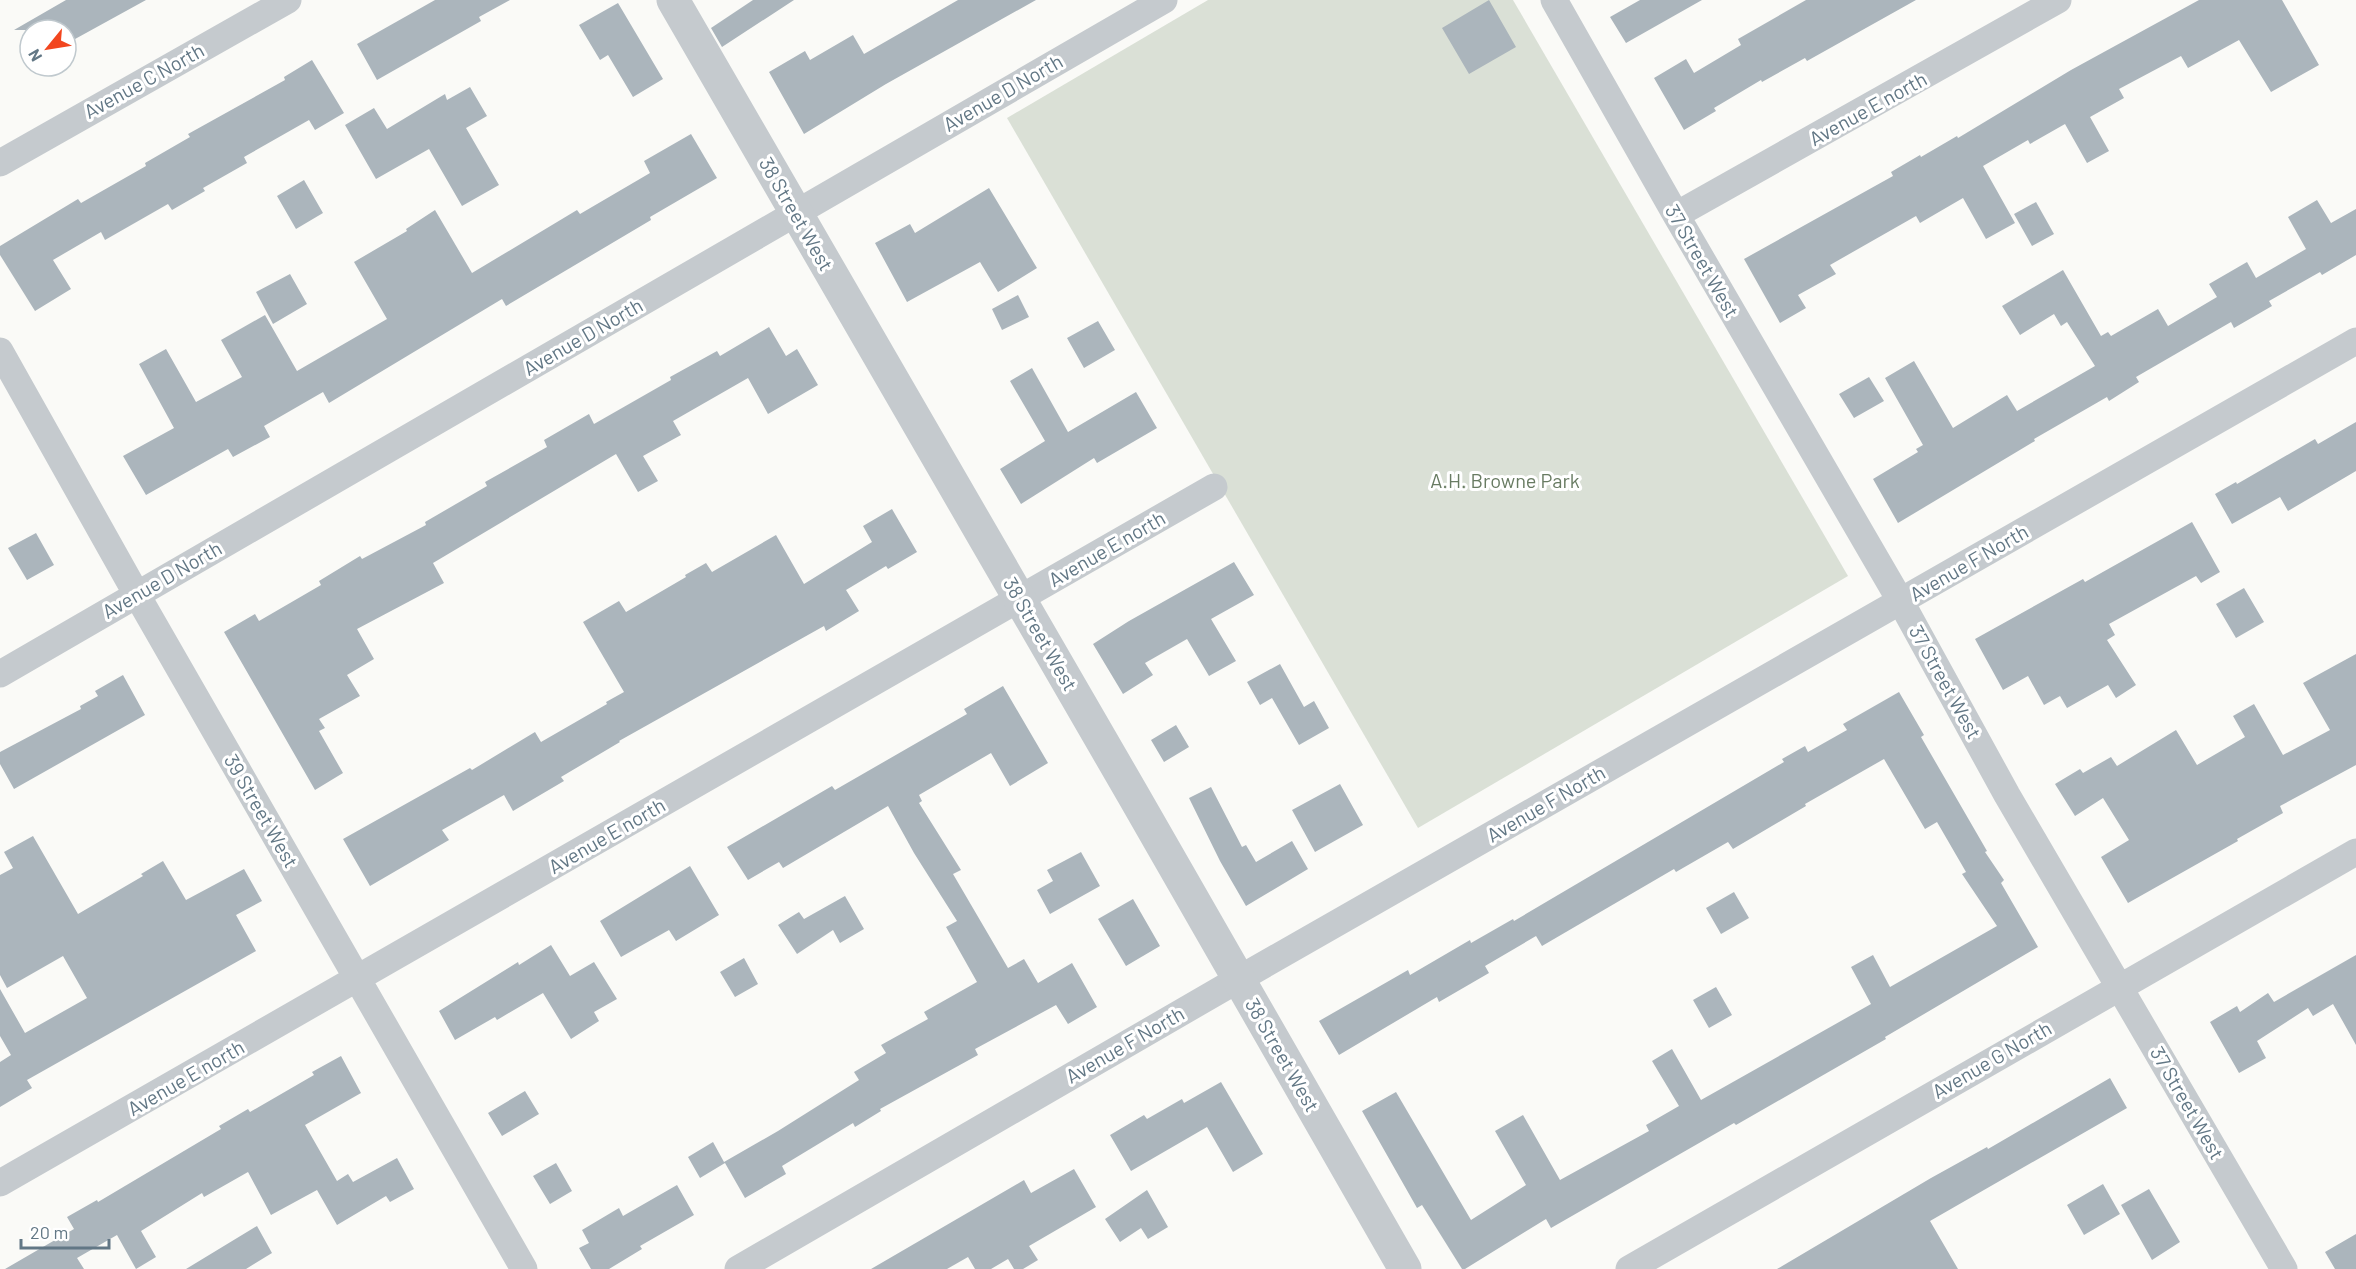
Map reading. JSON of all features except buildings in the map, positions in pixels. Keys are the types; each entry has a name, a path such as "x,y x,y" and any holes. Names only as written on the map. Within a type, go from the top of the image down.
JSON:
{"street":[{"name":"Avenue C North","path":"0,163 288,0"},
{"name":"38 Street West","path":"673,0 1405,1269"},
{"name":"Avenue D North","path":"0,674 1164,0"},
{"name":"37 Street West","path":"1554,0 1901,602 2007,795 2284,1269"},
{"name":"Avenue E north","path":"1676,215 2058,0"},
{"name":"Avenue F North","path":"738,1269 1239,979 2356,341"},
{"name":"39 Street West","path":"0,351 137,595 524,1269"},
{"name":"Avenue E north","path":"0,1183 358,980 1214,487"},
{"name":"Avenue G North","path":"1629,1269 2356,852"}],"green space":[{"name":"A.H. Browne Park","path":"1208,0 1513,0 1848,576 1418,828 1007,118"}]}
